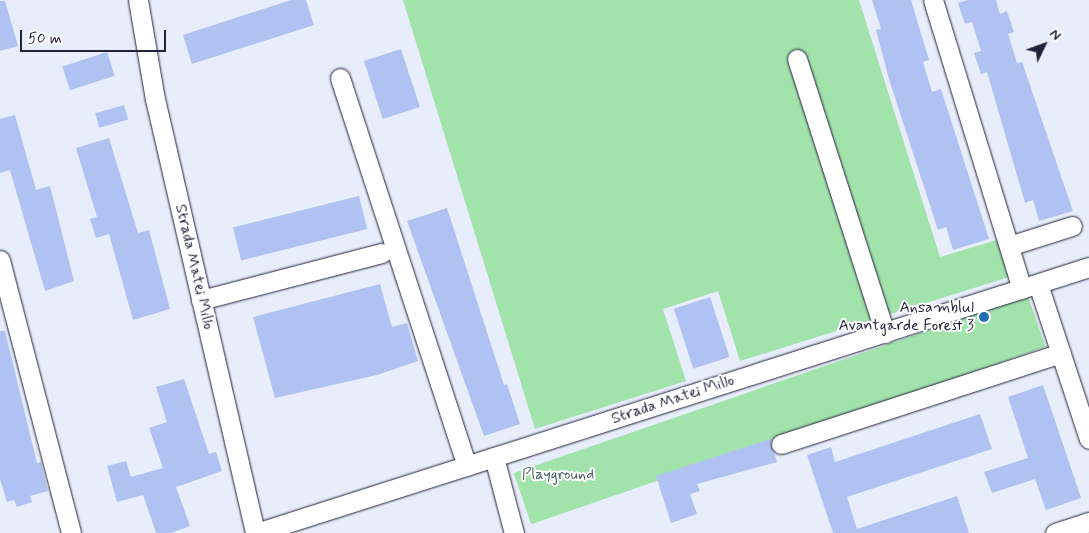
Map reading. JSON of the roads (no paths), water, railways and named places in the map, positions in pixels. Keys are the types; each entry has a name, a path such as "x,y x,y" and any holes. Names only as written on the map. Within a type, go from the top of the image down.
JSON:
{"street":[{"name":"Strada Matei Millo","path":"138,0 155,99 256,533 885,333 1089,266"},
{"path":"933,0 1009,246 1030,286 1060,353 1089,439"},
{"path":"797,59 885,333"},
{"path":"340,78 467,466"},
{"path":"1009,246 1072,226"},
{"path":"201,300 382,253"},
{"path":"0,260 71,533"},
{"path":"781,444 1060,353"},
{"path":"494,457 514,533"},
{"path":"1055,533 1089,522"}],"place":[{"name":"Ansamblul Avantgarde Forest 3","path":"984,317"}],"park label":[{"name":"Playground","path":"558,475"}]}
